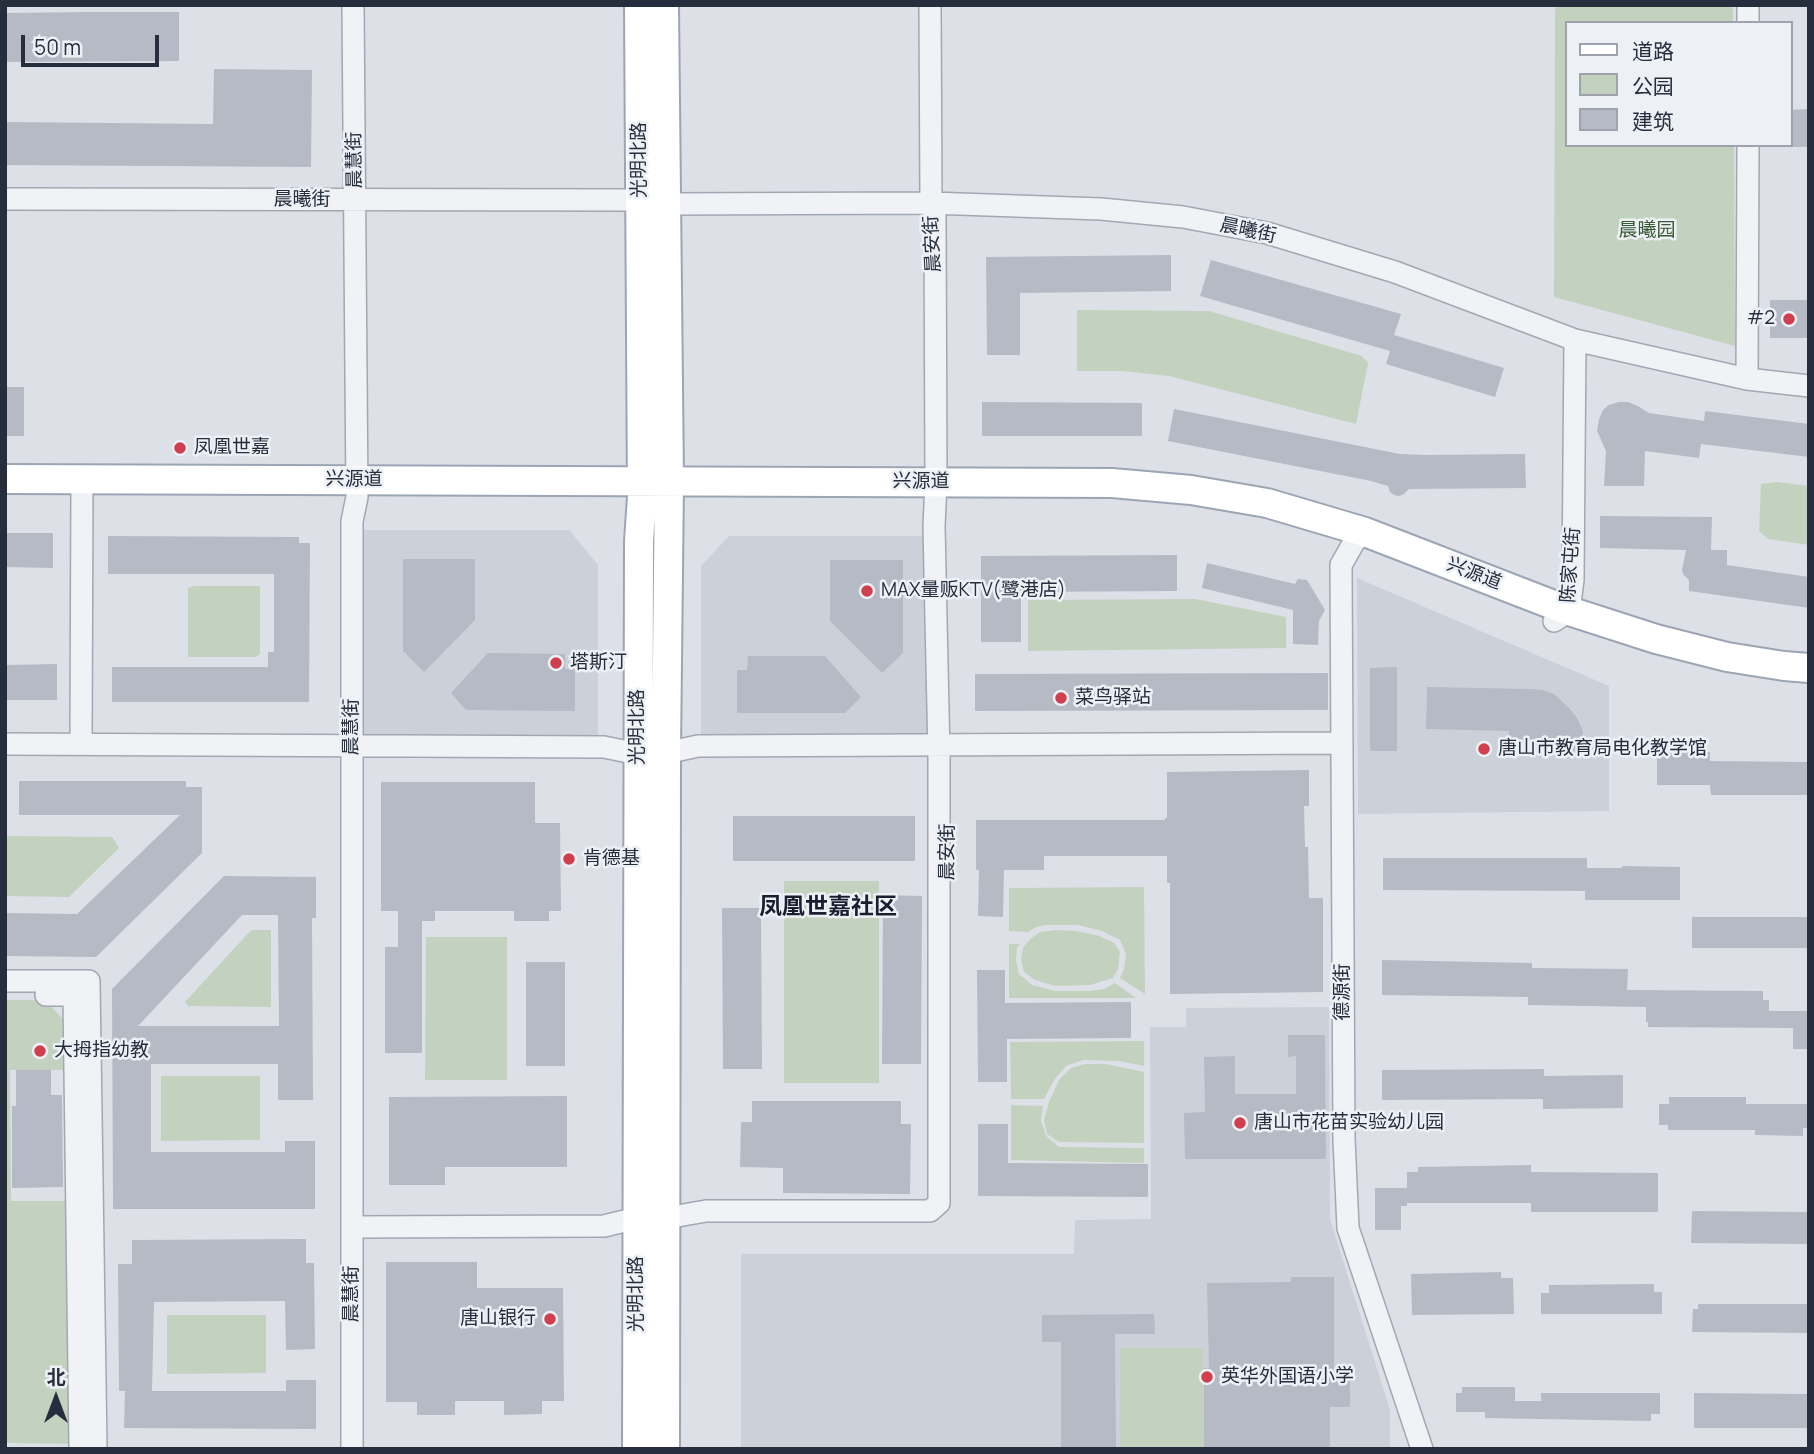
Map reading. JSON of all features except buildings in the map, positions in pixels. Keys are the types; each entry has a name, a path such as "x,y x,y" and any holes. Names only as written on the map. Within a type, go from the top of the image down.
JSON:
{"main road":[{"name":"光明北路","path":"639,5 654,208"},
{"name":"光明北路","path":"664,5 654,208 655,489 666,753 665,1449"},
{"name":"兴源道","path":"5,479 82,488 938,492 1112,483 1191,490 1267,503 1561,613 1661,654 1765,678 1809,683"},
{"name":"兴源道","path":"5,497 82,488"},
{"name":"光明北路","path":"637,1449 639,541 655,489"},
{"name":"兴源道","path":"1561,613 1727,657 1809,668"},
{"path":"637,1218 666,1218"}],"street":[{"name":"晨慧街","path":"353,5 361,206"},
{"name":"晨慧街","path":"352,1449 358,1221 359,751 352,521 363,489 361,206 365,5"},
{"name":"晨安街","path":"666,1218 706,1211 933,1215 939,1203 943,751 930,5"},
{"path":"1747,379 1748,147"},
{"name":"晨曦街","path":"5,200 361,206 1101,209 1183,217 1267,233 1395,272 1570,343 1750,390 1809,397"},
{"name":"晨曦街","path":"5,211 361,206"},
{"name":"晨曦街","path":"1570,343 1747,379 1809,386"},
{"name":"陈家屯街","path":"1561,613 1573,580 1570,343"},
{"path":"81,744 82,488"},
{"name":"德源街","path":"1359,537 1341,565 1344,1139 1348,1228 1422,1449"},
{"path":"5,744 359,751"},
{"path":"666,753 698,746 943,751 1341,748"},
{"path":"5,756 604,747 638,754"},
{"path":"5,981 89,981 96,1449"},
{"path":"5,995 74,995 80,1449"},
{"path":"358,1221 604,1213 637,1218"},
{"name":"晨慧街","path":"358,1221 365,1449"}],"shaded area":[{"path":"357,530 569,530 598,565 598,754 357,751"},
{"path":"729,536 939,536 943,751 701,751 701,566"},
{"name":"唐山市教育局电化教学馆","path":"1357,578 1609,686 1609,811 1358,814"},
{"path":"1329,1007 1330,1219 1390,1410 1390,1449 741,1449 741,1254 1074,1254 1075,1220 1151,1219 1150,1027 1186,1027 1186,1008"}],"green space":[{"name":"晨曦园","path":"1555,5 1733,5 1733,21 1566,21 1566,147 1734,147 1735,346 1554,297"},
{"path":"1077,310 1209,311 1362,356 1368,363 1356,424 1169,376 1122,371 1077,371"},
{"path":"1777,482 1809,486 1809,545 1768,539 1759,531 1761,484"},
{"path":"260,586 260,654 256,657 188,657 188,588"},
{"path":"1195,599 1286,617 1286,648 1028,651 1028,600"},
{"path":"5,836 112,837 119,848 69,897 5,896"},
{"path":"784,881 879,881 879,1083 784,1083"},
{"path":"1144,887 1145,994 1120,978 1126,954 1120,940 1102,931 1078,925 1046,925 1028,932 1009,931 1009,888"},
{"path":"251,930 271,930 271,1007 188,1006 185,1002"},
{"path":"1077,931 1114,943 1120,952 1118,969 1113,978 1090,985 1055,986 1035,980 1024,972 1021,959 1023,948 1040,932"},
{"path":"426,937 507,937 507,1080 425,1080"},
{"path":"1009,944 1020,944 1016,960 1019,974 1032,985 1056,991 1090,991 1104,989 1115,983 1136,998 1009,998"},
{"path":"5,1000 45,1000 75,1032 75,1070 10,1070 11,1201 75,1201 77,1444 5,1443"},
{"path":"1144,1041 1144,1066 1119,1061 1083,1060 1066,1066 1054,1080 1044,1099 1011,1099 1010,1042"},
{"path":"1085,1064 1106,1064 1144,1072 1144,1143 1059,1142 1047,1134 1044,1120 1059,1080 1071,1068"},
{"path":"161,1076 260,1076 260,1140 161,1141"},
{"path":"1011,1105 1043,1106 1041,1120 1046,1136 1059,1147 1144,1148 1144,1163 1011,1160"},
{"path":"167,1315 266,1315 266,1373 167,1374"},
{"path":"1120,1348 1203,1348 1204,1449 1120,1449"}],"place":[{"name":"#2","path":"1789,319"},
{"name":"凤凰世嘉","path":"180,448"},
{"name":"MAX量贩KTV(鹭港店)","path":"867,591"},
{"name":"塔斯汀","path":"556,663"},
{"name":"菜鸟驿站","path":"1061,698"},
{"name":"唐山市教育局电化教学馆","path":"1484,749"},
{"name":"肯德基","path":"569,859"},
{"name":"大拇指幼教","path":"40,1051"},
{"name":"唐山市花苗实验幼儿园","path":"1240,1123"},
{"name":"唐山银行","path":"550,1319"},
{"name":"英华外国语小学","path":"1207,1377"}],"district":[{"name":"凤凰世嘉社区","path":"828,908"}]}
